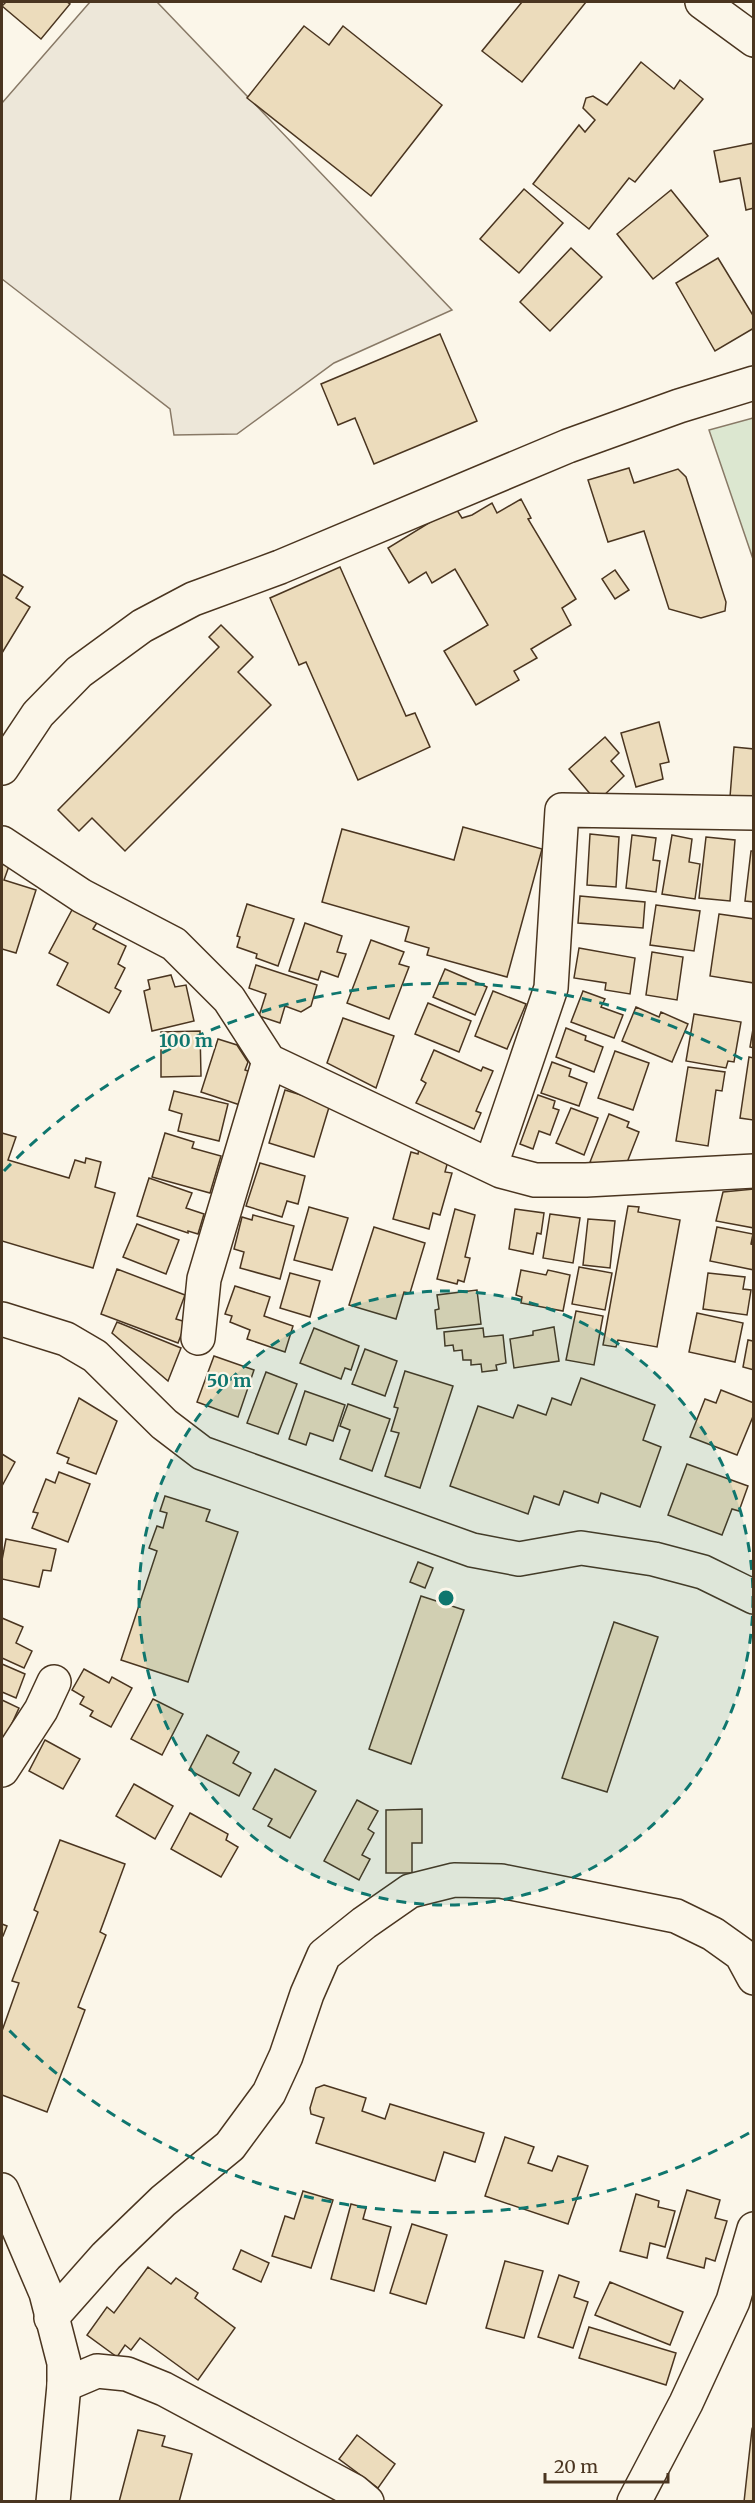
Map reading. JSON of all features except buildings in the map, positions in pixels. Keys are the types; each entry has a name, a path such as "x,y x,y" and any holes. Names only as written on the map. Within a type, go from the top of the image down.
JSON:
{"main road":[{"path":"702,2 753,40"},
{"path":"2,768 38,714 79,672 142,626 193,599 280,567 568,446 679,406 753,383"},
{"path":"491,1165 551,988 562,810 753,813"},
{"path":"2,843 82,896 174,944 229,999 269,1061 501,1171 535,1180 586,1180 753,1171"},
{"path":"198,1338 204,1279 269,1061"},
{"path":"2,1318 66,1339 95,1356 164,1424 202,1453 472,1550 519,1558 581,1548 654,1559 703,1572 753,1597"},
{"path":"2,1770 41,1710 54,1682"},
{"path":"51,2318 106,2256 163,2201 230,2146 269,2093 286,2056 307,1994 324,1954 410,1891 454,1880 501,1881 676,1916 713,1934 741,1954 753,1976"},
{"path":"2,2190 46,2293 64,2363 53,2502"},
{"path":"634,2502 686,2403 733,2301 753,2229"},
{"path":"64,2385 97,2371 127,2374 164,2389 354,2491 367,2502"}],"green space":[{"path":"754,418 753,559 709,430"}],"shaded area":[{"path":"90,2 157,2 452,310 334,363 237,434 174,435 170,409 2,279 2,103"}]}
